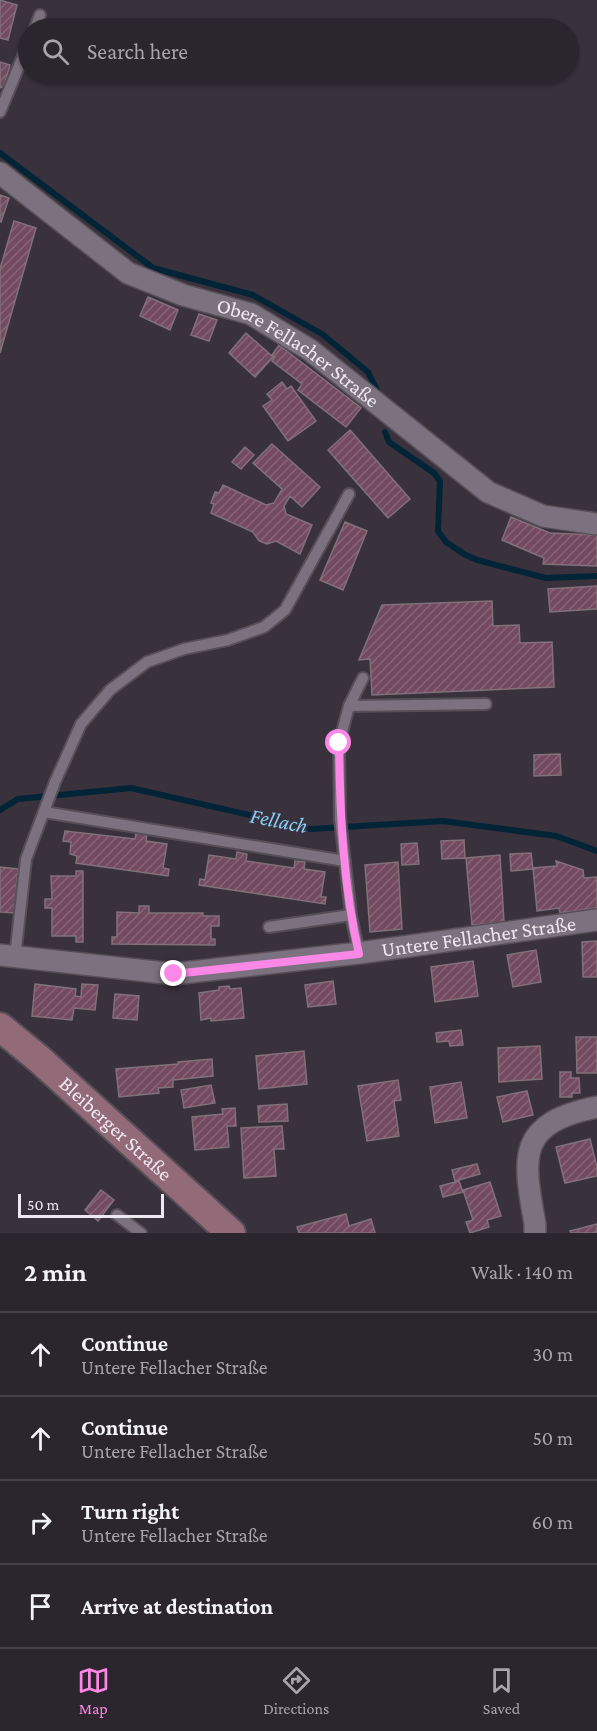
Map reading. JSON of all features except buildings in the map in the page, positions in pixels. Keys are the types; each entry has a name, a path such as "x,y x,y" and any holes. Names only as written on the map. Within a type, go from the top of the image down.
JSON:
{"main road":[{"name":"Bleiberger Straße","path":"0,1027 39,1059 231,1233"}],"street":[{"name":"Obere Fellacher Straße","path":"0,173 128,273 183,295 251,314 310,350 488,492 543,516 597,524"},
{"name":"Untere Fellacher Straße","path":"7,956 174,974 359,954 597,921"},
{"path":"535,1233 526,1172 531,1144 539,1132 551,1123 597,1107"}],"lane":[{"path":"0,112 18,68"},
{"path":"7,956 26,859 55,782 81,724 110,690 147,662 184,649 228,640 264,627 285,610 349,494"},
{"path":"363,678 349,706 486,704"},
{"name":"Untere Fellacher Straße","path":"349,706 339,743 340,819 351,915 359,954"},
{"path":"45,809 345,861"},
{"path":"269,927 351,915"},
{"path":"117,1215 141,1233"}],"waterway":[{"path":"0,153 153,268 253,295 322,334 368,372 377,390"},
{"path":"385,432 389,442 434,473 440,481 438,531 446,542 477,560 546,578 597,576"},
{"name":"Fellach","path":"0,810 18,799 131,788 311,829 443,821 556,836 597,851"}],"route":[{"path":"174,974 359,954 351,915 340,819 339,743"}]}
